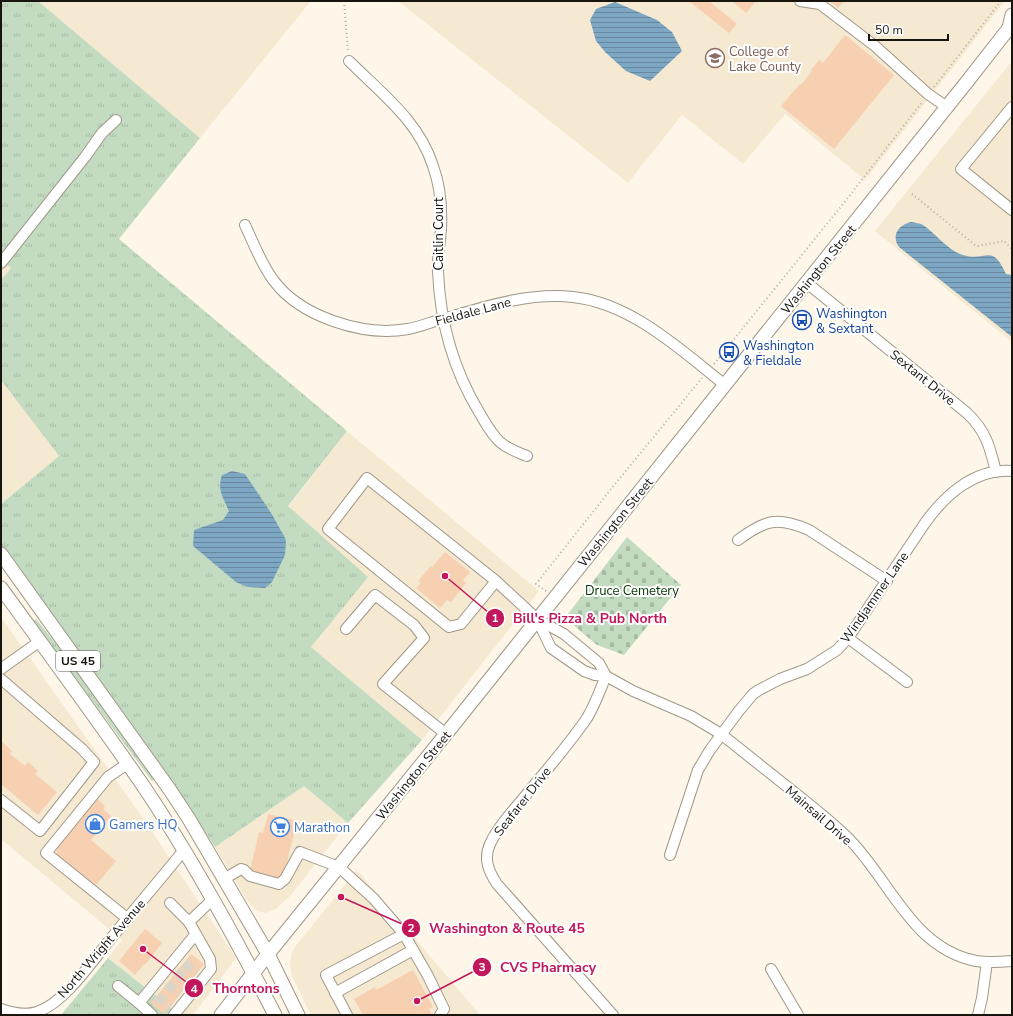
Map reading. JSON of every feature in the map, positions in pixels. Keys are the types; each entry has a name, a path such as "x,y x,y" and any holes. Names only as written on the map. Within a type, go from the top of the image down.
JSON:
{"main road":[{"name":"Washington Street","path":"221,1015 268,954 446,734 536,619 1010,28 1012,15"},
{"name":"US 45","path":"1,554 156,768 189,819 268,954 298,1015"},
{"name":"US 45","path":"1,588 144,787 213,899 275,1015"}],"street":[{"path":"800,1 820,4 875,46 928,94 947,107"},
{"name":"Caitlin Court","path":"349,61 397,106 411,123 424,145 433,165 438,184 441,227 438,270 443,319 448,345 456,368 469,396 485,423 499,441 509,448 527,456"},
{"path":"1012,107 962,169 1012,210"},
{"path":"1,263 102,134 116,120"},
{"name":"Fieldale Lane","path":"245,225 262,263 275,282 288,295 308,309 324,318 341,324 370,330 389,331 408,329 516,300 540,297 574,297 603,305 637,319 654,330 725,385"},
{"name":"Sextant Drive","path":"807,283 968,413 978,423 985,434 996,472"},
{"name":"Windjammer Lane","path":"670,855 698,770 721,734 753,694 780,679 807,669 837,650 848,638 936,507 948,495 979,477 996,472 1012,471"},
{"path":"496,581 461,624 449,627 328,529 367,478 496,581 536,619"},
{"path":"738,540 755,528 772,522 784,521 795,524 809,530 887,581"},
{"path":"346,629 375,595 414,625 424,638 383,684 446,734"},
{"name":"Mainsail Drive","path":"536,619 564,634 599,663 606,676"},
{"name":"Mainsail Drive","path":"536,619 551,648 584,671 594,675 606,676 633,691 691,716 721,734 831,822 868,860 910,919 930,940 956,954 974,961 1012,961"},
{"path":"848,638 907,682"},
{"path":"1,669 40,641"},
{"name":"Seafarer Drive","path":"606,676 594,703 574,736 500,827 490,844 483,866 490,872 497,884 613,1015"},
{"path":"1,679 82,748 94,762 40,831 1,800"},
{"path":"127,764 108,777 46,853 128,918"},
{"name":"North Wright Avenue","path":"1,1009 14,1014 36,1013 46,1008 67,991 184,850"},
{"path":"224,879 241,869 250,876 279,884 285,880 300,852 339,867 374,899 404,934 428,976 444,1009 440,1015"},
{"path":"189,922 213,899"},
{"path":"170,903 189,922 210,959 211,969 201,975 173,1011"},
{"path":"347,1015 326,975 404,934"},
{"path":"139,1003 153,993 173,970 181,960 195,935"},
{"path":"335,993 413,950"},
{"path":"978,1015 987,962"},
{"path":"771,969 798,1015"},
{"path":"118,986 152,1015"}],"path":[{"path":"344,1 349,61"},
{"path":"540,587 536,584 611,489 842,205 1001,1"},
{"path":"912,194 975,245 978,246 1004,241 1012,249"}],"shaded area":[{"path":"38,1 311,1 200,138"},
{"name":"College of Lake County","path":"398,1 1005,1 865,180 785,114 743,164 682,115 628,183"},
{"path":"1012,61 1012,342 875,231"},
{"path":"1,260 11,268 1,280"},
{"path":"1,380 59,456 1,504"},
{"path":"347,431 539,591 422,740 311,647 288,507"},
{"path":"1,617 149,827 236,958 193,1015 180,1015 108,958 122,940 1,839"},
{"path":"304,786 348,823 291,895 276,909 265,913 257,911 248,902 215,847"},
{"path":"357,870 480,1015 311,1015 292,976 290,965 291,956 294,948"}],"green space":[{"path":"1,1 38,1 200,138 119,239 347,431 288,506 368,577 311,647 422,740 348,823 304,786 215,847 148,747 1,545 1,504 59,456 1,380 1,280 11,268 1,260"},
{"name":"Druce Cemetery","path":"627,537 681,585 624,655 597,645 565,618"},
{"path":"36,619 71,662 154,779 152,781 33,621"},
{"path":"108,958 180,1015 61,1015"}],"water":[{"path":"615,2 657,20 672,32 682,51 650,81 626,71 605,52 596,41 590,20 596,9"},
{"path":"911,222 923,225 950,248 960,254 976,257 987,255 996,258 1006,274 1012,275 1012,337 899,247 896,239 897,232 899,228 906,223"},
{"path":"232,471 245,474 273,516 286,540 285,555 272,582 265,588 248,587 236,582 193,546 194,530 223,520 229,511 221,493 220,485 222,475"}],"building":[{"path":"689,1 709,1 737,24 729,33"},
{"path":"732,1 756,1 746,13"},
{"path":"830,1 844,1 838,8"},
{"path":"845,35 894,75 834,149 781,106 800,84 801,85 819,60 823,63"},
{"path":"445,552 470,572 463,580 466,583 451,602 447,600 440,608 416,588 421,583 418,581"},
{"path":"1,741 12,751 10,754 25,766 28,762 38,771 35,774 57,792 38,815 1,784"},
{"path":"95,797 105,806 103,809 111,816 91,840 116,861 96,885 57,855 56,845"},
{"name":"Marathon","path":"268,814 297,821 283,879 250,871 259,832 263,833"},
{"path":"145,929 162,943 135,975 119,961"},
{"path":"191,954 204,964 164,1014 151,1003"},
{"path":"413,970 433,1007 429,1009 432,1015 423,1015 422,1013 418,1015 363,1015 354,999 375,987 376,990"}],"tunnel":[{"path":"184,963 197,973"},
{"path":"176,972 190,983"},
{"path":"167,984 180,994"},
{"path":"157,996 170,1007"}],"place":[{"name":"College of Lake County","path":"715,58"},
{"name":"Washington & Sextant","path":"802,320"},
{"name":"Washington & Fieldale","path":"729,352"},
{"name":"Bill's Pizza & Pub North","path":"445,576"},
{"name":"Gamers HQ","path":"95,824"},
{"name":"Marathon","path":"280,827"},
{"name":"Washington & Route 45","path":"341,897"},
{"name":"Thorntons","path":"143,949"},
{"name":"CVS Pharmacy","path":"417,1001"}]}
